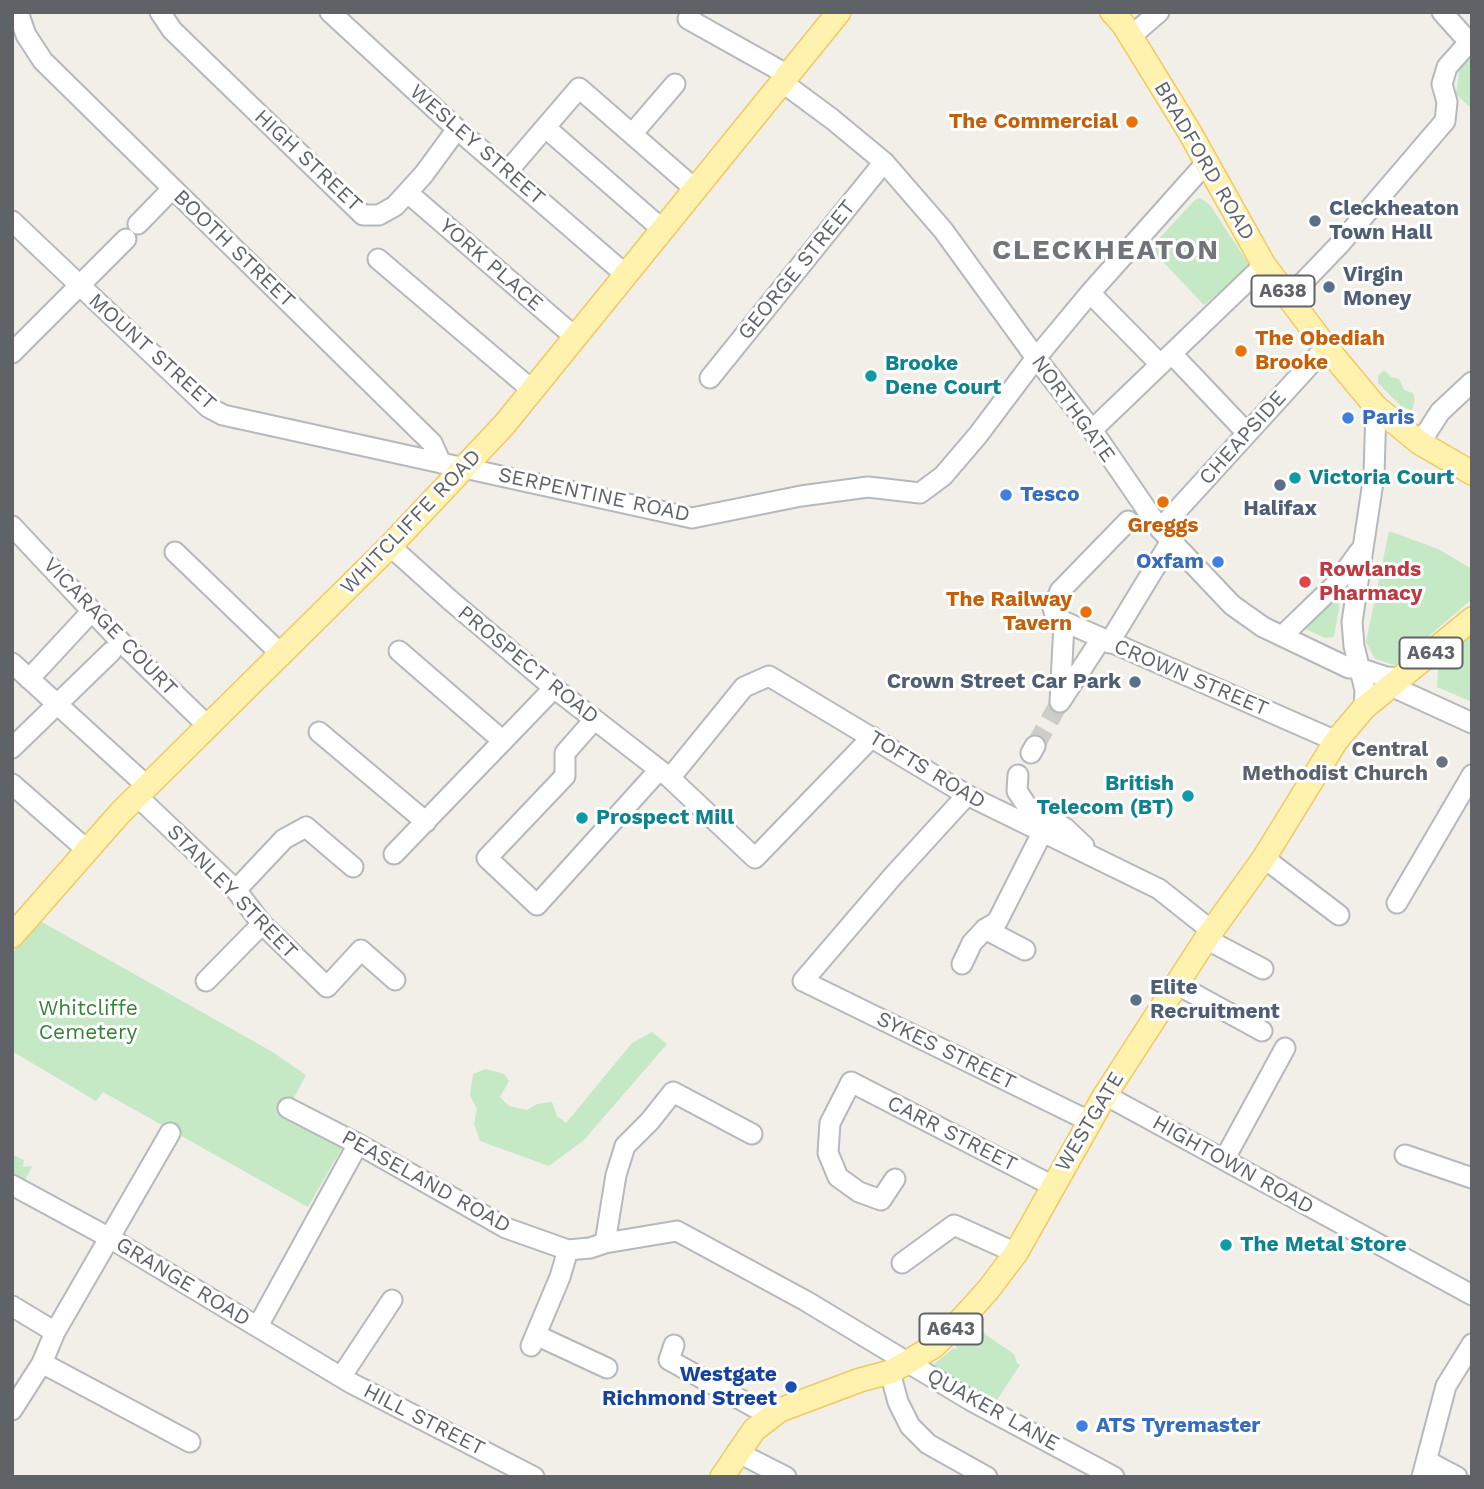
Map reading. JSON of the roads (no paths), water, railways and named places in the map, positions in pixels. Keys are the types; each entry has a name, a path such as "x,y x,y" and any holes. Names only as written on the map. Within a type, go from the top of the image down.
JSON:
{"main road":[{"name":"WHITCLIFFE ROAD","path":"12,936 87,850 143,792 465,468 532,390 839,12"},
{"name":"BRADFORD ROAD","path":"1112,12 1123,24 1189,131 1264,265 1326,347 1376,407"},
{"name":"A638","path":"1376,407 1413,437 1472,473"},
{"name":"A643","path":"1396,682 1472,619"},
{"name":"WESTGATE","path":"722,1477 754,1430 780,1410 899,1367 934,1346 988,1290 1016,1253 1089,1121 1176,984 1264,859 1336,741 1364,708 1396,682"}],"street":[{"name":"BOOTH STREET","path":"18,12 26,35 43,61 432,443 441,463"},
{"name":"HIGH STREET","path":"160,12 172,30 363,215 379,215 395,206 457,129"},
{"name":"WESLEY STREET","path":"330,12 457,129 626,275"},
{"name":"NORTHGATE","path":"691,12 688,19 785,78 884,162 943,230 1092,430 1165,535 1232,605 1263,627 1349,668 1360,668 1386,677 1472,723"},
{"path":"1130,37 1159,12"},
{"path":"1288,298 1339,245 1445,121 1447,102 1443,84 1447,67 1470,40 1442,12"},
{"path":"632,134 675,84"},
{"path":"507,172 579,88 695,190"},
{"path":"546,128 663,230"},
{"name":"GEORGE STREET","path":"710,379 884,162"},
{"path":"1036,358 1206,163"},
{"path":"12,352 172,189"},
{"name":"YORK PLACE","path":"408,192 575,337"},
{"name":"MOUNT STREET","path":"12,220 208,407 223,415 441,463"},
{"path":"379,259 532,390"},
{"path":"1092,430 1264,265"},
{"path":"1090,293 1247,433"},
{"name":"CHEAPSIDE","path":"1058,615 1060,702 1105,641 1165,535 1247,433 1326,347"},
{"name":"SERPENTINE ROAD","path":"465,468 692,518 801,496 868,487 920,493 943,475 978,435 1036,358"},
{"path":"1374,450 1387,438 1413,437 1472,382"},
{"path":"1364,708 1365,690 1354,646 1352,622 1374,475 1376,407"},
{"path":"441,463 465,468"},
{"path":"1058,615 1060,591 1128,521"},
{"name":"VICARAGE COURT","path":"12,526 92,611 209,727"},
{"name":"PROSPECT ROAD","path":"390,545 554,688 664,774 755,858 872,737"},
{"path":"1282,636 1336,584 1363,547"},
{"path":"176,552 282,655"},
{"path":"29,678 92,611"},
{"name":"CROWN STREET","path":"1058,615 1105,641 1336,741"},
{"path":"399,651 503,741"},
{"path":"12,748 111,652"},
{"name":"STANLEY STREET","path":"12,663 57,704 143,792 236,890 262,924 327,987 361,950 395,981"},
{"name":"TOFTS ROAD","path":"664,774 744,687 769,676 967,795 1159,889 1209,935 1263,969"},
{"path":"394,854 554,688"},
{"path":"594,720 565,753 565,776 487,858 537,905 664,774"},
{"path":"319,732 426,822"},
{"path":"1018,775 1017,792 1027,806 1065,828 1096,858"},
{"path":"1397,903 1472,775"},
{"path":"12,784 87,850"},
{"name":"SYKES STREET","path":"967,795 803,981 1089,1121"},
{"path":"236,890 284,839 306,827 353,867"},
{"path":"961,964 972,943 985,929 997,922 1042,833"},
{"path":"1264,859 1339,915"},
{"path":"206,981 262,924"},
{"path":"985,929 1025,950"},
{"path":"1176,984 1262,1031"},
{"path":"1224,1160 1285,1048"},
{"name":"CARR STREET","path":"895,1179 881,1200 859,1192 838,1177 828,1153 830,1123 851,1082 1053,1186"},
{"path":"605,1242 616,1175 625,1146 673,1092 752,1134"},
{"name":"HIGHTOWN ROAD","path":"1105,1096 1472,1295"},
{"name":"PEASELAND ROAD","path":"288,1108 358,1144 506,1228 568,1250"},
{"path":"12,1410 42,1363 55,1332 170,1133"},
{"path":"258,1326 358,1144"},
{"path":"1405,1155 1472,1178"},
{"name":"GRANGE ROAD","path":"12,1185 108,1237 346,1380"},
{"path":"902,1263 954,1225 1016,1253"},
{"path":"608,1368 533,1341 560,1277 568,1250 677,1231 806,1301 899,1367 898,1402 910,1426 928,1444 987,1477"},
{"path":"346,1380 392,1300"},
{"path":"12,1306 55,1332"},
{"path":"1457,1477 1425,1469 1446,1386 1472,1344"},
{"path":"674,1345 669,1360 772,1417"},
{"path":"42,1363 190,1442"},
{"name":"QUAKER LANE","path":"899,1367 970,1400 1114,1477"},
{"name":"HILL STREET","path":"346,1380 534,1477"},
{"path":"737,1452 786,1477"}],"tunnel":[{"path":"1035,746 1060,702"}],"place":[{"name":"The Commercial","path":"1132,122"},
{"name":"Cleckheaton Town Hall","path":"1315,221"},
{"name":"Virgin Money","path":"1329,287"},
{"name":"The Obediah Brooke","path":"1241,351"},
{"name":"Brooke Dene Court","path":"871,376"},
{"name":"Paris","path":"1348,418"},
{"name":"Victoria Court","path":"1295,478"},
{"name":"Halifax","path":"1280,485"},
{"name":"Tesco","path":"1006,495"},
{"name":"Greggs","path":"1163,502"},
{"name":"Oxfam","path":"1218,562"},
{"name":"Rowlands Pharmacy","path":"1305,582"},
{"name":"The Railway Tavern","path":"1086,612"},
{"name":"Crown Street Car Park","path":"1135,682"},
{"name":"Central Methodist Church","path":"1442,762"},
{"name":"British Telecom (BT)","path":"1188,796"},
{"name":"Prospect Mill","path":"582,818"},
{"name":"Elite Recruitment","path":"1136,1000"},
{"name":"The Metal Store","path":"1226,1245"},
{"name":"Westgate Richmond Street","path":"791,1387"},
{"name":"ATS Tyremaster","path":"1082,1426"}],"district":[{"name":"CLECKHEATON","path":"1106,251"}],"park label":[{"name":"Whitcliffe Cemetery","path":"88,1021"}]}
